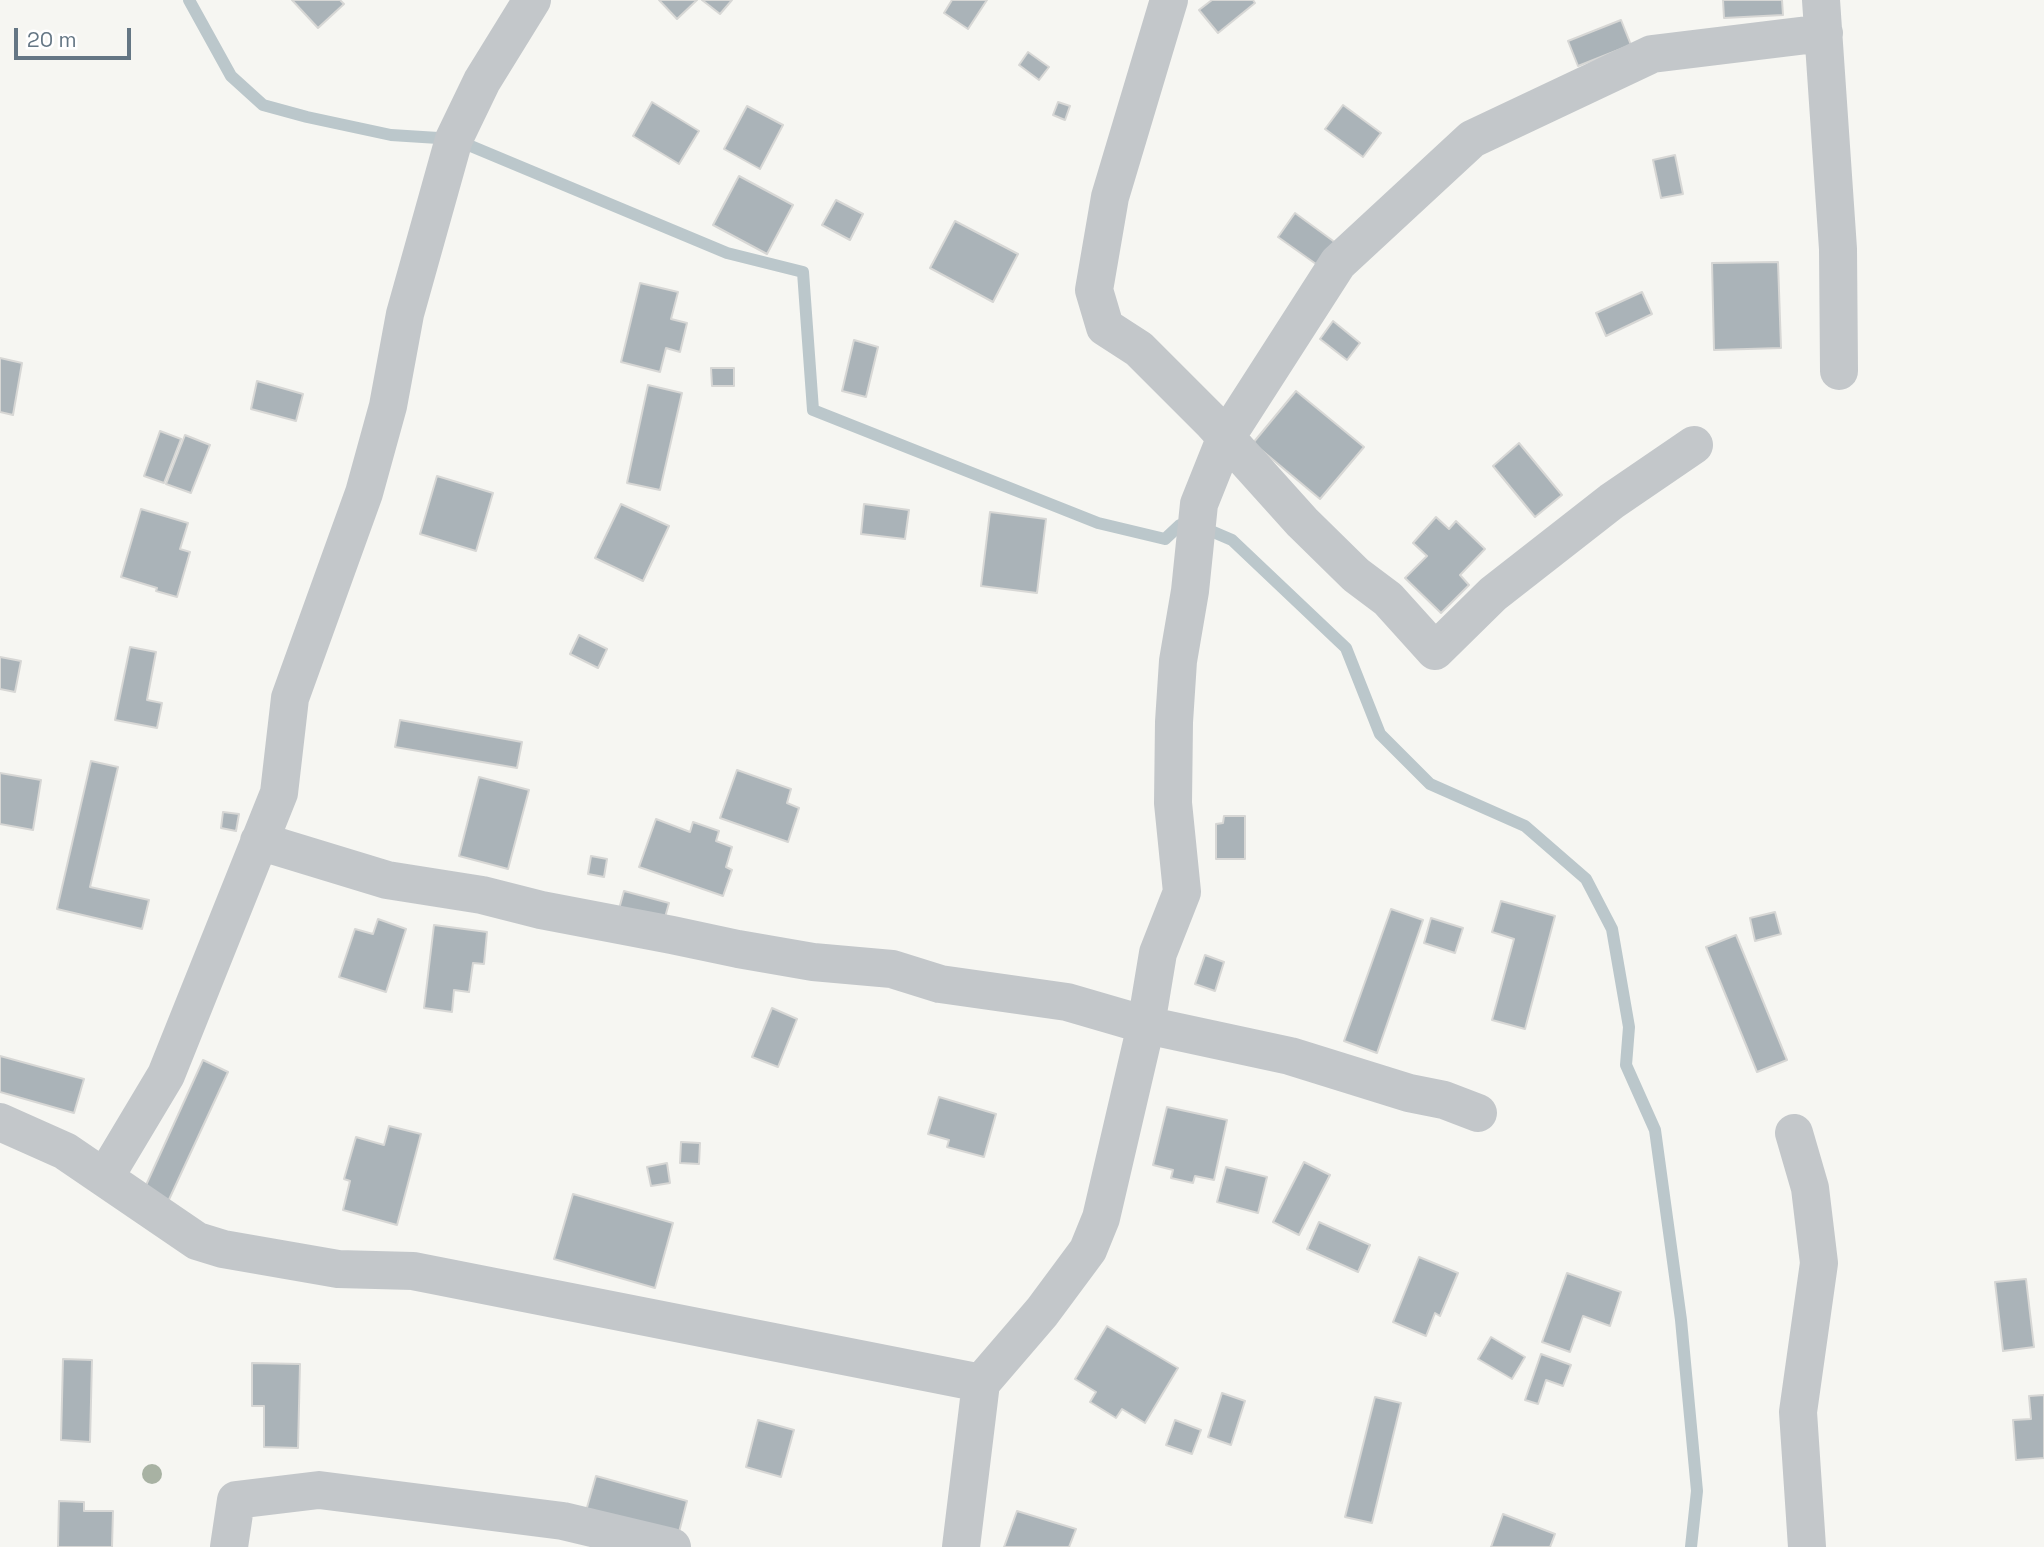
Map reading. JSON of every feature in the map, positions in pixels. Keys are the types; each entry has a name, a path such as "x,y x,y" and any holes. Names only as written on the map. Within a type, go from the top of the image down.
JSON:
{"street":[{"path":"105,1177 166,1075 279,793 290,698 364,493 388,406 405,314 454,139 482,81 532,0"},
{"path":"1169,0 1110,197 1094,290 1105,327 1139,349 1212,422 1302,522 1356,575 1388,600 1435,651 1504,585 1612,501 1694,445"},
{"path":"961,1547 981,1382 1042,1312 1088,1251 1101,1218 1146,1025 1158,953 1182,892 1174,803 1174,722 1178,661 1190,590 1199,504 1225,439 1338,263 1472,139 1652,54 1822,17 1838,248 1839,371"},
{"path":"259,841 387,880 482,895 541,911 738,950 813,962 892,969 940,984 1067,1002 1146,1025 1290,1056 1409,1093 1444,1100 1478,1113"},
{"path":"0,1122 65,1150 197,1241 223,1249 338,1269 413,1271 981,1382"},
{"path":"1794,1133 1810,1188 1819,1263 1798,1412 1807,1547"},
{"path":"229,1547 236,1500 318,1490 563,1521 672,1547"}],"building":[{"path":"292,0 340,0 344,4 318,28"},
{"path":"659,0 697,0 677,19"},
{"path":"702,0 732,0 720,14"},
{"path":"952,0 987,0 968,29 944,13"},
{"path":"1212,0 1253,0 1255,3 1218,33 1199,10"},
{"path":"1723,0 1782,0 1783,15 1724,18"},
{"path":"1621,20 1631,45 1578,66 1568,41"},
{"path":"1028,52 1049,67 1039,80 1019,65"},
{"path":"652,102 699,131 679,164 633,136"},
{"path":"1058,102 1070,106 1065,120 1053,115"},
{"path":"1343,105 1381,133 1363,157 1325,129"},
{"path":"747,106 783,125 760,169 724,149"},
{"path":"1675,155 1683,194 1661,198 1653,160"},
{"path":"739,176 793,205 767,254 713,225"},
{"path":"836,200 863,214 850,240 822,225"},
{"path":"1295,213 1340,246 1323,269 1278,237"},
{"path":"955,221 1018,254 993,302 930,268"},
{"path":"1778,262 1781,348 1714,350 1712,263"},
{"path":"640,283 678,292 671,319 687,323 680,352 666,348 660,372 621,362"},
{"path":"1642,292 1652,314 1606,336 1596,313"},
{"path":"1333,321 1360,343 1347,360 1320,339"},
{"path":"854,340 878,347 866,397 842,391"},
{"path":"0,358 22,363 13,415 0,412"},
{"path":"711,368 734,368 734,386 712,386"},
{"path":"257,381 303,394 296,421 251,409"},
{"path":"648,385 682,393 660,490 627,483"},
{"path":"1296,391 1364,447 1320,499 1253,443"},
{"path":"160,431 181,439 164,483 144,476"},
{"path":"185,435 210,445 191,493 166,484"},
{"path":"1519,443 1562,495 1535,517 1493,466"},
{"path":"437,476 493,493 476,551 420,534"},
{"path":"621,504 669,526 643,581 595,558"},
{"path":"864,504 909,510 905,539 861,534"},
{"path":"141,509 188,523 180,549 190,552 177,597 121,577"},
{"path":"990,512 1046,519 1037,593 981,586"},
{"path":"1436,517 1449,529 1456,521 1485,549 1460,575 1469,585 1441,613 1405,578 1427,556 1413,543"},
{"path":"579,635 607,649 598,668 570,654"},
{"path":"130,647 156,652 147,700 162,703 157,728 115,720"},
{"path":"0,657 21,661 15,692 0,689"},
{"path":"400,720 522,742 517,768 395,747"},
{"path":"91,761 118,767 90,887 149,900 142,929 57,909"},
{"path":"737,770 791,789 787,803 799,808 788,842 720,818"},
{"path":"0,773 41,780 33,830 0,824"},
{"path":"479,777 529,790 508,869 459,856"},
{"path":"223,812 239,814 236,831 221,828"},
{"path":"1224,816 1245,816 1245,859 1216,859 1216,824 1223,823"},
{"path":"656,819 690,832 693,822 719,831 716,841 732,847 726,867 732,870 723,896 639,867"},
{"path":"591,856 607,859 604,877 588,874"},
{"path":"624,891 669,903 662,928 617,916"},
{"path":"1501,901 1555,916 1525,1029 1492,1020 1514,939 1492,932"},
{"path":"1391,909 1423,920 1377,1053 1344,1041"},
{"path":"1775,912 1781,934 1755,941 1750,918"},
{"path":"1431,918 1463,928 1455,953 1424,943"},
{"path":"378,919 406,929 386,992 339,977 355,929 373,934"},
{"path":"434,925 487,932 484,964 473,963 469,992 454,990 452,1012 424,1008"},
{"path":"1736,935 1787,1060 1757,1072 1706,947"},
{"path":"1205,955 1224,962 1215,991 1195,984"},
{"path":"772,1008 797,1019 778,1067 752,1057"},
{"path":"0,1056 84,1079 74,1113 0,1092"},
{"path":"203,1060 228,1072 166,1206 142,1194"},
{"path":"939,1097 996,1114 984,1157 947,1147 949,1140 928,1134"},
{"path":"1167,1107 1227,1120 1214,1180 1195,1176 1193,1183 1171,1178 1173,1170 1153,1165"},
{"path":"389,1126 421,1134 397,1225 343,1210 350,1181 344,1179 356,1137 384,1145"},
{"path":"681,1142 700,1143 699,1164 680,1163"},
{"path":"1304,1162 1330,1175 1299,1235 1273,1222"},
{"path":"667,1163 670,1183 651,1186 647,1167"},
{"path":"1226,1167 1267,1177 1258,1213 1217,1202"},
{"path":"573,1194 673,1223 655,1288 554,1259"},
{"path":"1319,1222 1370,1245 1358,1272 1307,1249"},
{"path":"1419,1257 1458,1273 1440,1316 1435,1313 1426,1336 1393,1322"},
{"path":"1567,1273 1621,1292 1610,1326 1583,1316 1570,1352 1542,1342"},
{"path":"2026,1279 2034,1347 2003,1351 1995,1282"},
{"path":"1107,1326 1178,1368 1145,1423 1122,1409 1116,1418 1090,1402 1096,1392 1075,1379"},
{"path":"1491,1337 1525,1357 1512,1379 1478,1359"},
{"path":"1541,1354 1571,1365 1563,1386 1546,1380 1538,1404 1525,1400"},
{"path":"63,1359 92,1360 90,1442 61,1440"},
{"path":"252,1363 300,1364 298,1448 264,1447 264,1406 252,1406"},
{"path":"1222,1393 1245,1401 1231,1445 1208,1437"},
{"path":"2044,1395 2044,1458 2016,1460 2013,1420 2031,1419 2029,1396"},
{"path":"1375,1397 1401,1403 1372,1523 1345,1517"},
{"path":"758,1420 794,1430 781,1477 746,1467"},
{"path":"1175,1420 1201,1430 1192,1454 1166,1445"},
{"path":"596,1476 687,1501 678,1536 586,1511"},
{"path":"59,1501 84,1502 84,1511 113,1511 112,1547 58,1547"},
{"path":"1017,1511 1076,1529 1069,1547 1004,1547"},
{"path":"1503,1514 1555,1534 1550,1547 1491,1547"}],"waterway":[{"path":"189,0 231,76 263,105 391,135 454,139 727,253 803,272 813,410 1098,523 1165,539 1180,525 1197,525 1232,540 1346,648 1380,734 1430,784 1525,826 1586,879 1612,929 1629,1027 1626,1065 1655,1130 1681,1320 1697,1491 1691,1547"}]}
